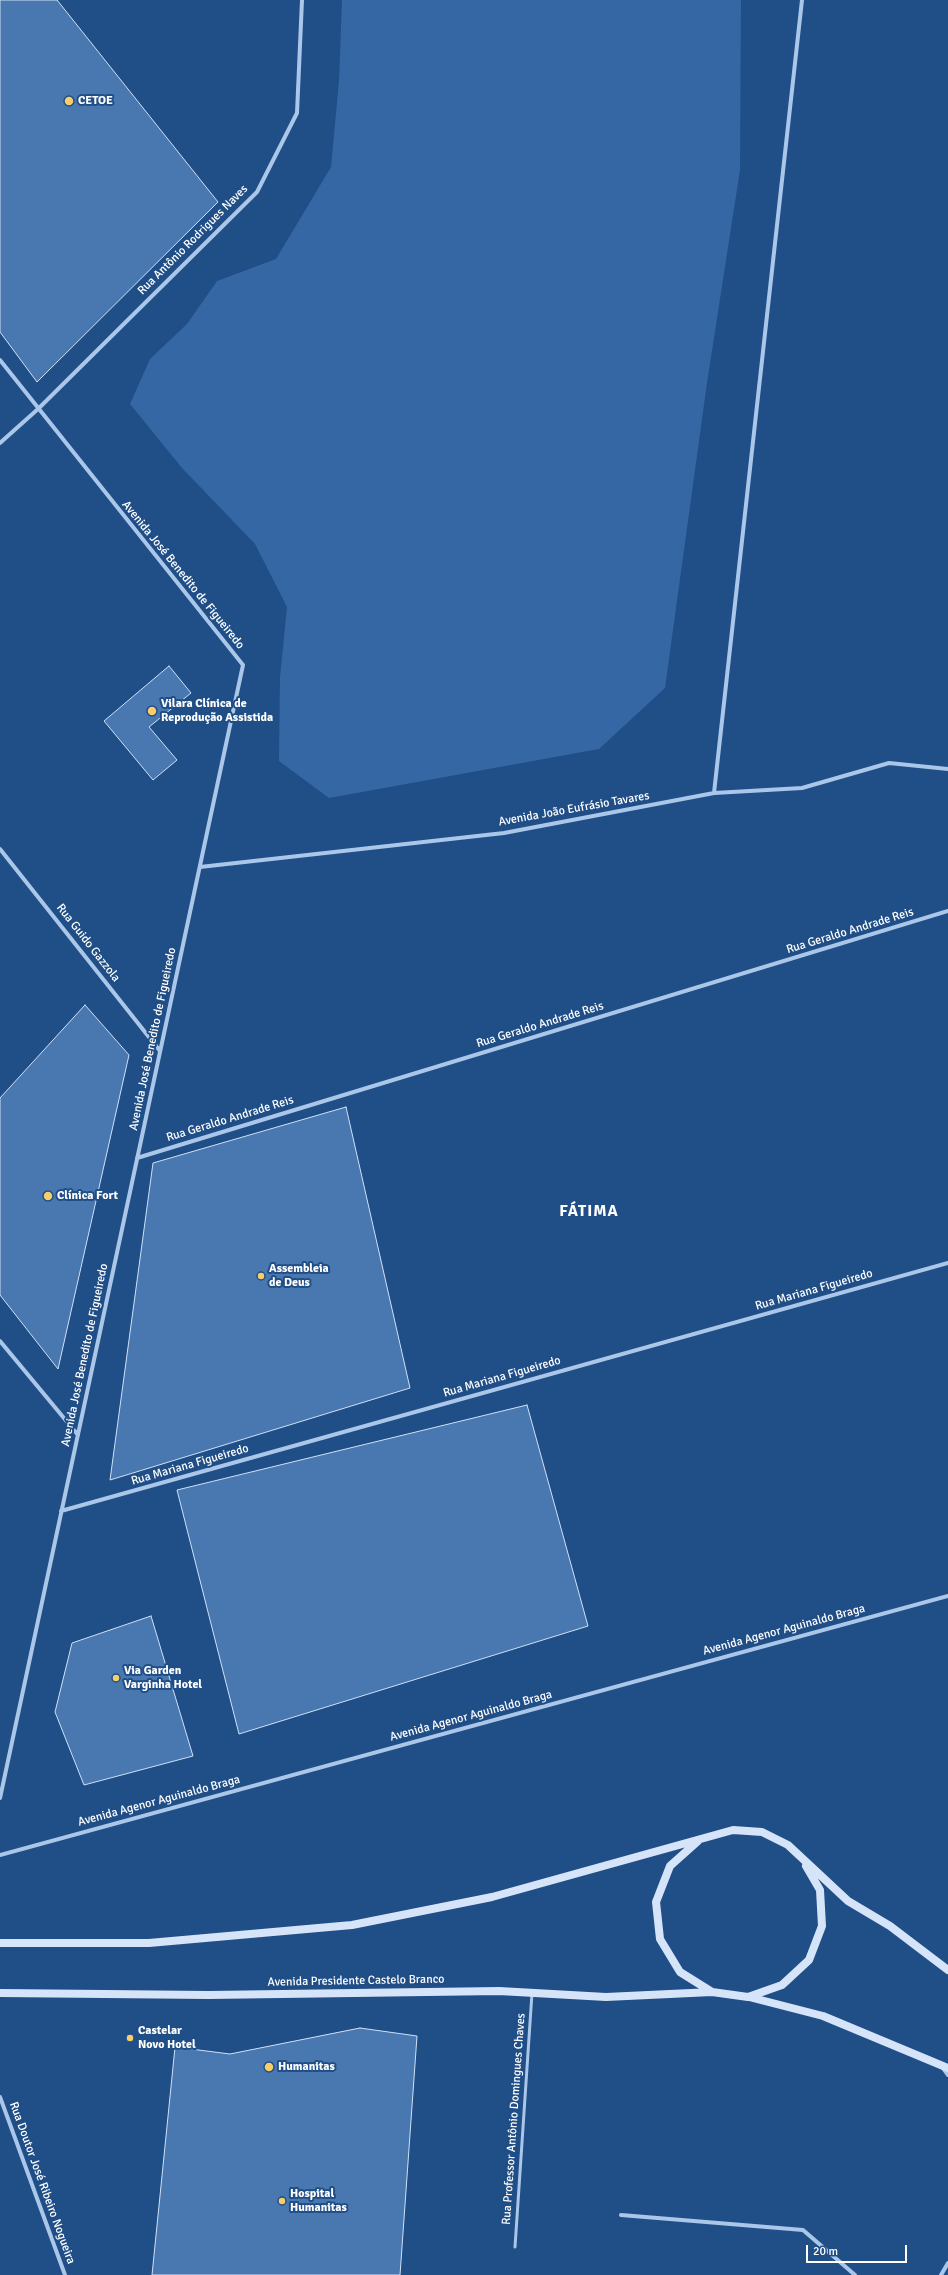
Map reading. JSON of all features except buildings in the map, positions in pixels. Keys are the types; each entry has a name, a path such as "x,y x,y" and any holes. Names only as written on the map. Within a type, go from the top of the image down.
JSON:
{"main road":[{"name":"Avenida Presidente Castelo Branco","path":"0,1943 149,1943 352,1925 492,1898 733,1830 762,1832 788,1845 848,1901 890,1926 948,1970"},
{"name":"Avenida Presidente Castelo Branco","path":"699,1840 670,1866 656,1902 660,1939 680,1972 712,1992"},
{"name":"Avenida Presidente Castelo Branco","path":"748,1996 782,1985 808,1960 822,1926 820,1890 802,1858"},
{"name":"Avenida Presidente Castelo Branco","path":"0,1993 209,1995 532,1992 606,1997 712,1992 748,1996 822,2016 948,2068"}],"street":[{"name":"Rua Antônio Rodrigues Naves","path":"0,443 38,409 257,192 297,113 302,0"},
{"path":"714,793 802,0"},
{"name":"Avenida José Benedito de Figueiredo","path":"0,360 242,665 0,1798"},
{"name":"Avenida João Eufrásio Tavares","path":"200,867 504,833 714,793 802,788 889,763 948,769"},
{"name":"Rua Guido Gazzola","path":"0,849 160,1051"},
{"name":"Rua Geraldo Andrade Reis","path":"137,1158 948,911"},
{"name":"Rua Mariana Figueiredo","path":"61,1511 948,1262"},
{"path":"0,1341 78,1435"},
{"name":"Avenida Agenor Aguinaldo Braga","path":"0,1855 948,1596"},
{"path":"940,2064 948,2075"},
{"name":"Rua Doutor José Ribeiro Nogueira","path":"0,2097 65,2275"},
{"path":"621,2215 803,2230 855,2275"},
{"path":"941,2275 948,2263"}],"lane":[{"name":"Rua Professor Antônio Domingues Chaves","path":"515,2247 532,1992"}],"shaded area":[{"path":"342,0 741,0 740,170 707,383 665,688 599,749 329,798 279,761 280,677 287,607 255,544 182,468 130,404 150,359 187,324 217,281 276,259 331,167 339,81"}],"place":[{"name":"CETOE","path":"69,101"},
{"name":"Vilara Clínica de Reprodução Assistida","path":"152,711"},
{"name":"Clínica Fort","path":"48,1196"},
{"name":"Assembleia de Deus","path":"261,1276"},
{"name":"Via Garden Varginha Hotel","path":"116,1678"},
{"name":"Castelar Novo Hotel","path":"130,2038"},
{"name":"Humanitas","path":"269,2067"},
{"name":"Hospital Humanitas","path":"282,2201"}],"district":[{"name":"FÁTIMA","path":"589,1212"}]}
